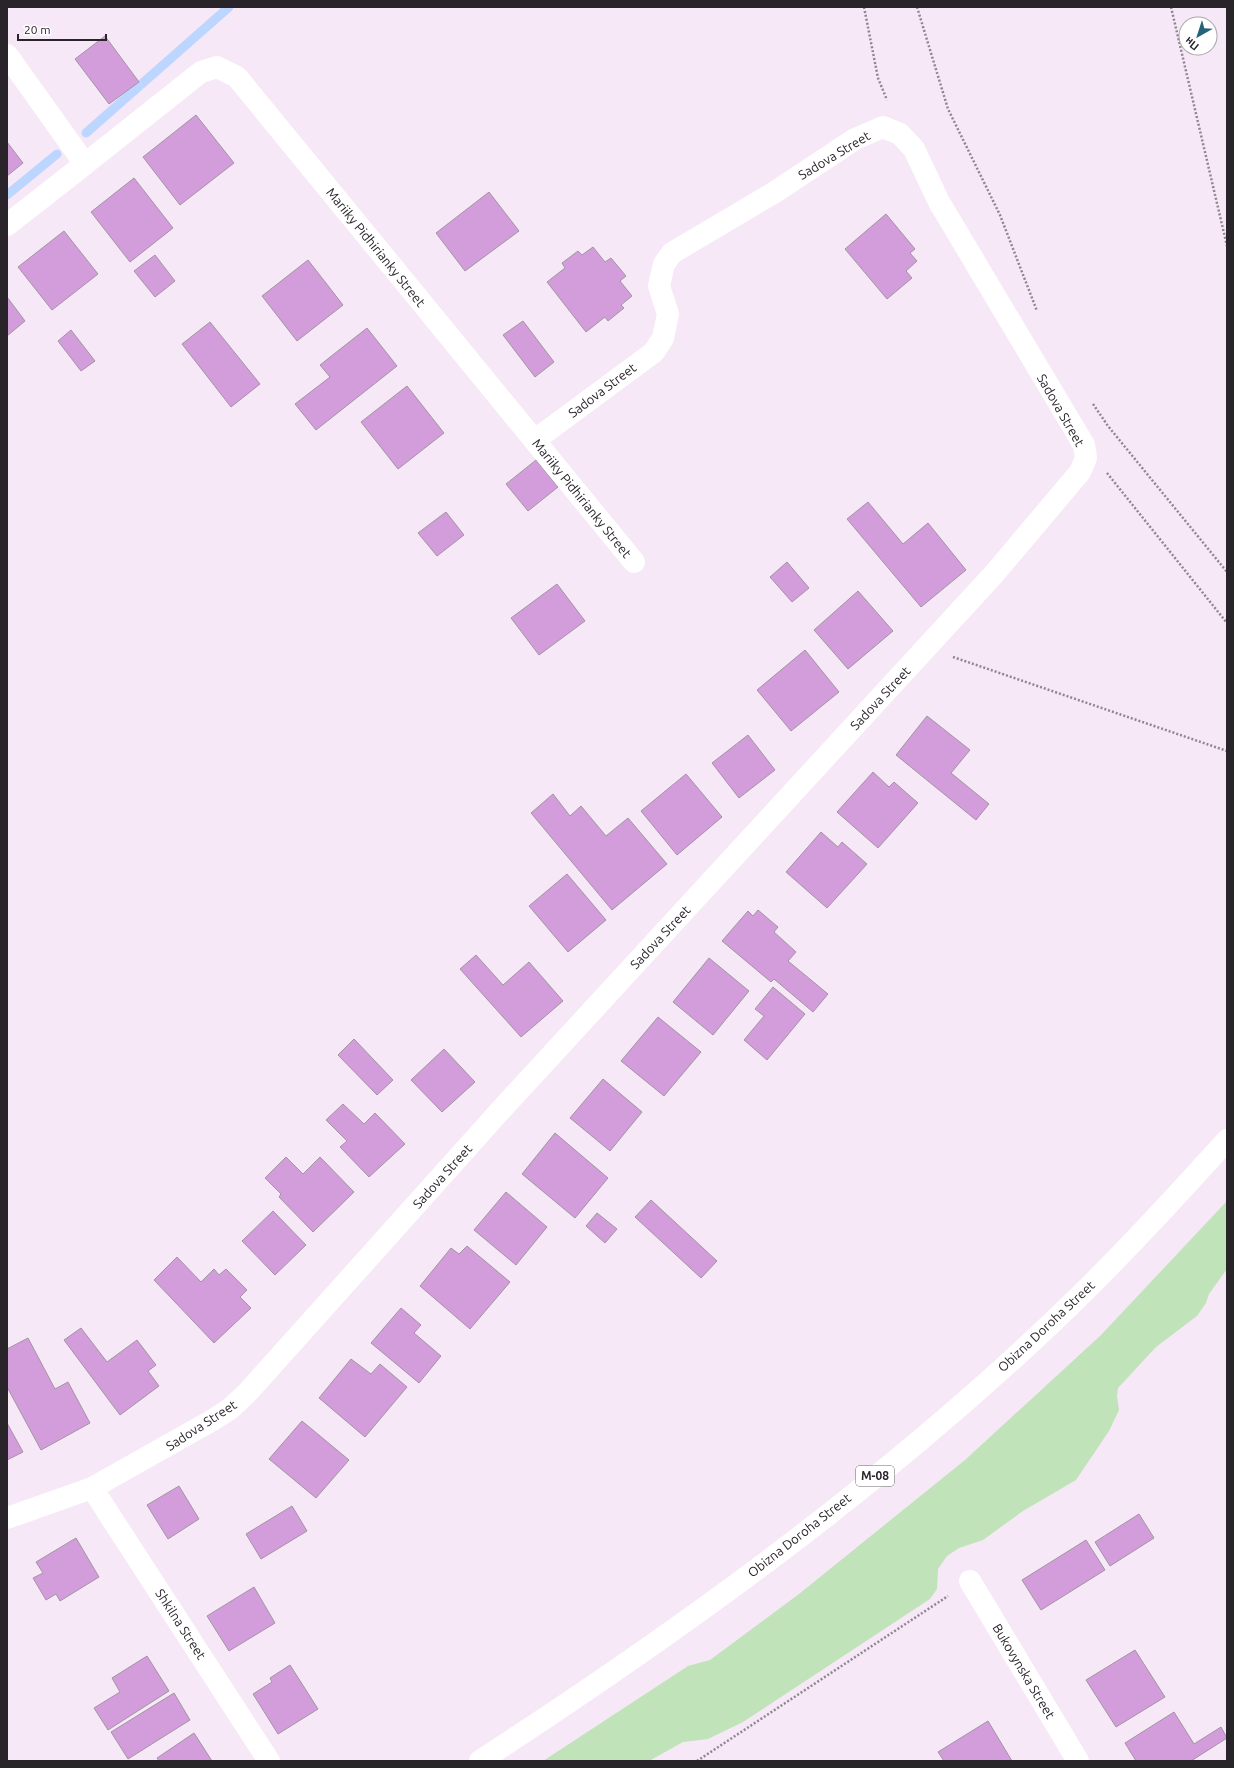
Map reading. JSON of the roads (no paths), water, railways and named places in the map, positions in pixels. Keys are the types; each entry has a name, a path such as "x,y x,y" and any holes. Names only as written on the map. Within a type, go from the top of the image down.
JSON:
{"main road":[{"path":"7,55 84,164"},
{"name":"Mariiky Pidhirianky Street","path":"7,226 201,72 217,67 237,77 634,562"},
{"name":"Sadova Street","path":"7,1518 92,1488 211,1421 230,1409 248,1392 494,1118 994,574 1080,472 1086,458 1084,445 939,202 914,149 900,134 883,127 855,139 775,192 672,253 664,264 659,286 668,314 663,338 654,352 535,440"},
{"name":"Obizna Doroha Street","path":"480,1761 715,1601 940,1424 1059,1317 1169,1205 1227,1140"},
{"name":"Shkilna Street","path":"92,1488 269,1761"},
{"name":"Bukovynska Street","path":"970,1581 1078,1761"}],"waterway":[{"path":"86,133 229,7"},
{"path":"7,195 57,154"}]}
